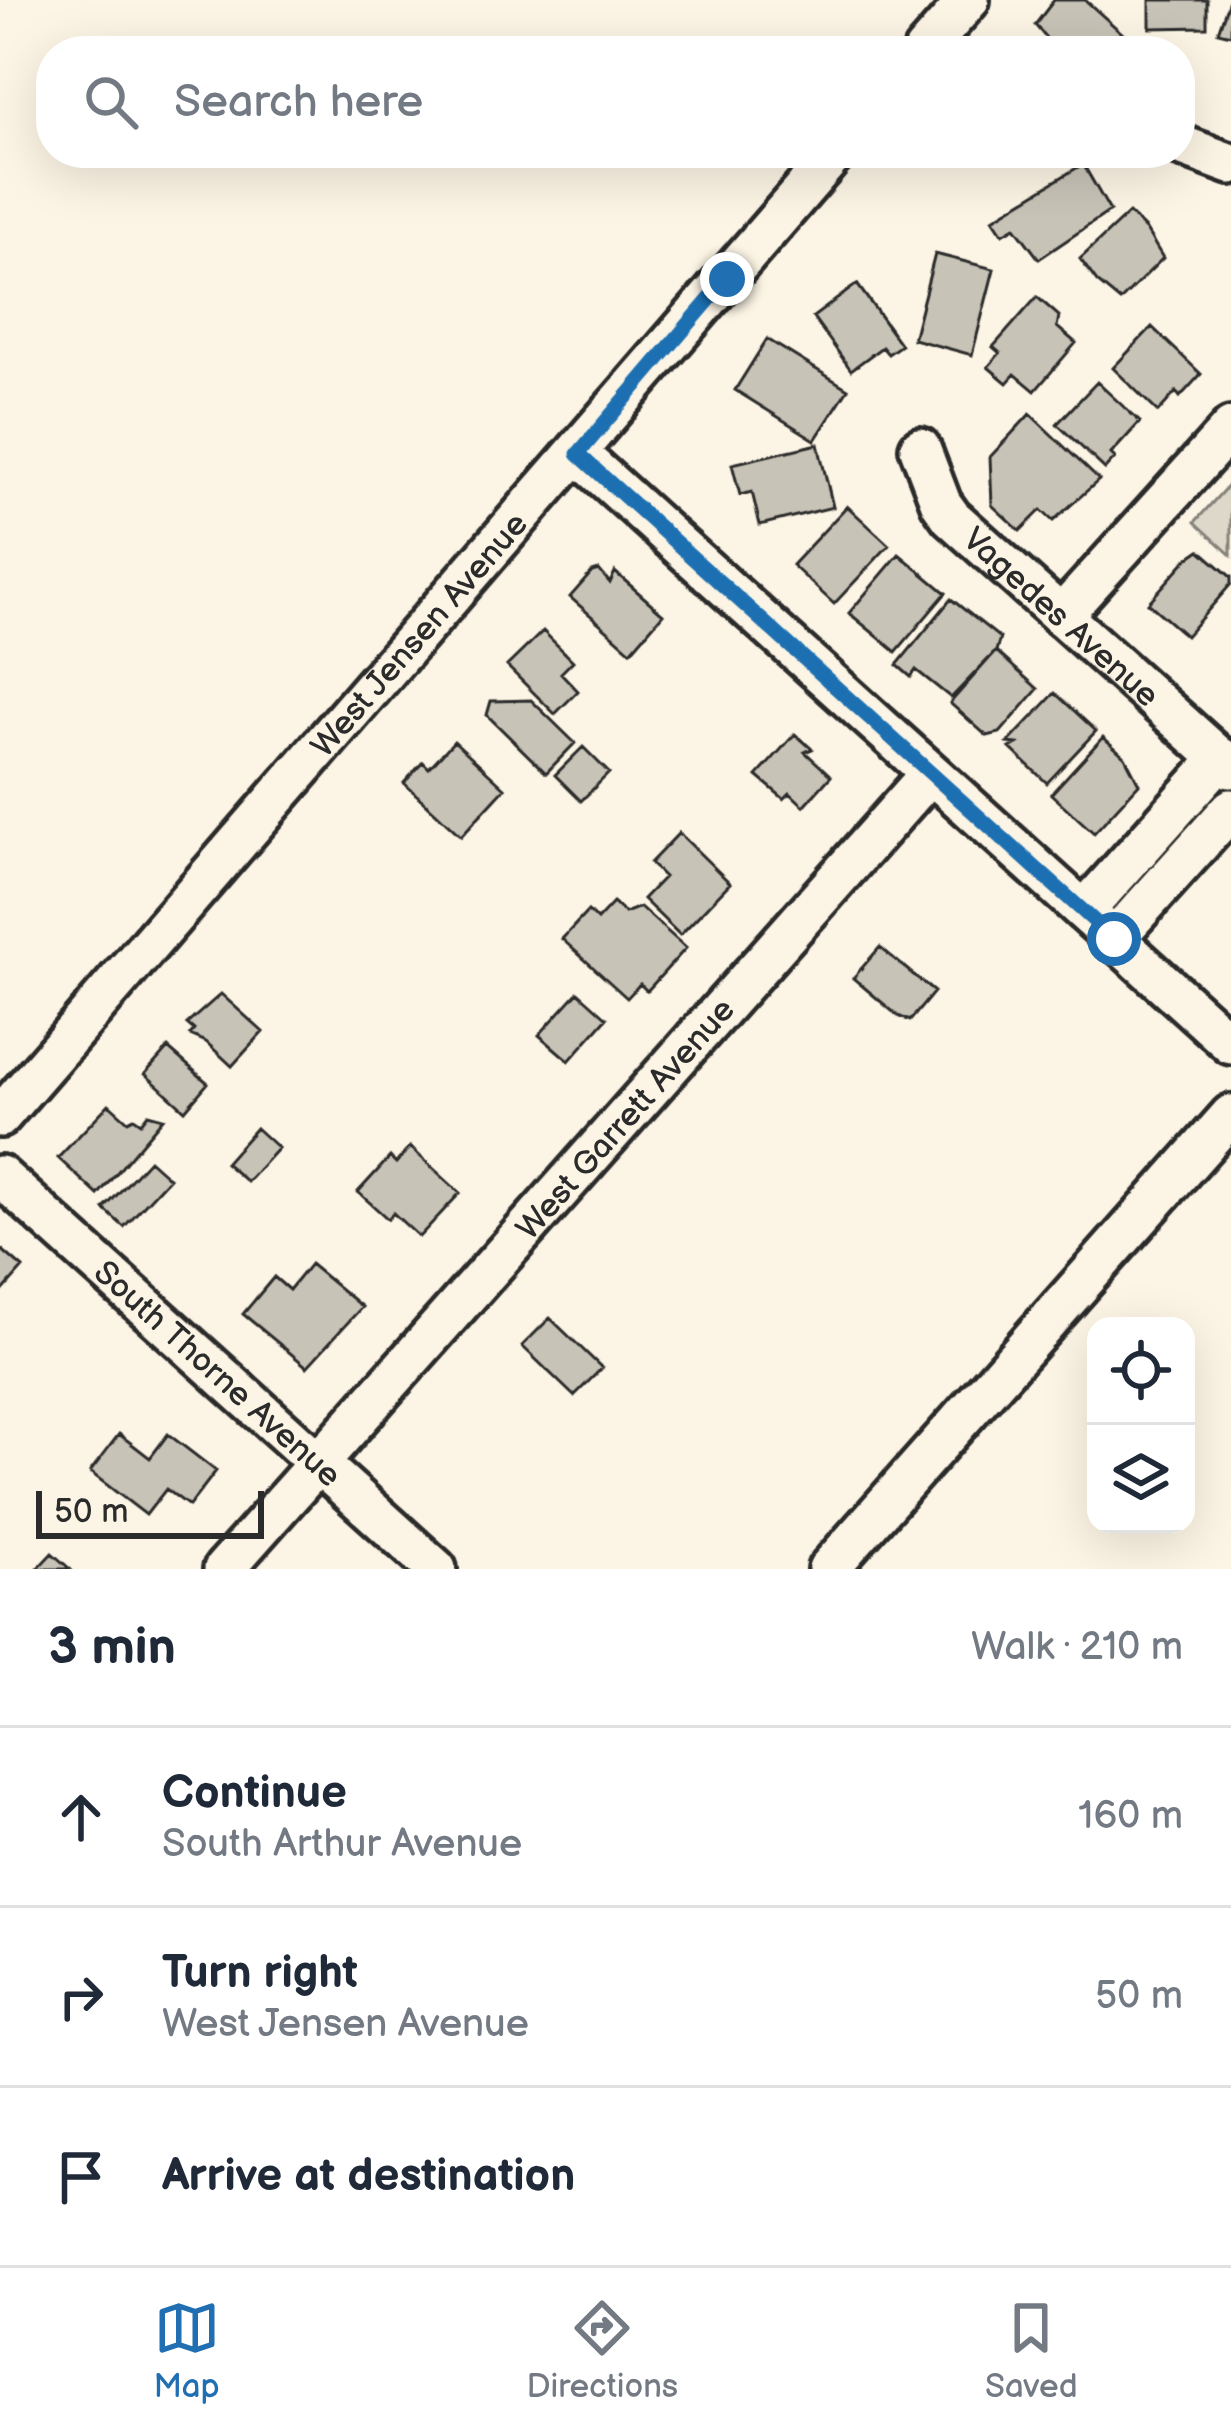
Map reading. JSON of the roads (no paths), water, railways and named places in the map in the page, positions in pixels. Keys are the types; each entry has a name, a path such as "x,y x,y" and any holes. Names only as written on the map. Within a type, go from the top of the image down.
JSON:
{"street":[{"path":"937,36 969,0"},
{"path":"1195,151 1231,164"},
{"name":"West Jensen Avenue","path":"0,1117 822,168"},
{"path":"1061,616 1231,428"},
{"name":"Vagedes Avenue","path":"920,448 951,518 1226,763"},
{"path":"578,454 1231,1044"},
{"path":"1084,911 1226,763"},
{"name":"West Garrett Avenue","path":"224,1569 930,774"},
{"path":"1114,939 1231,809"},
{"path":"828,1569 1231,1114"},
{"name":"South Thorne Avenue","path":"0,1176 436,1569"}]}
